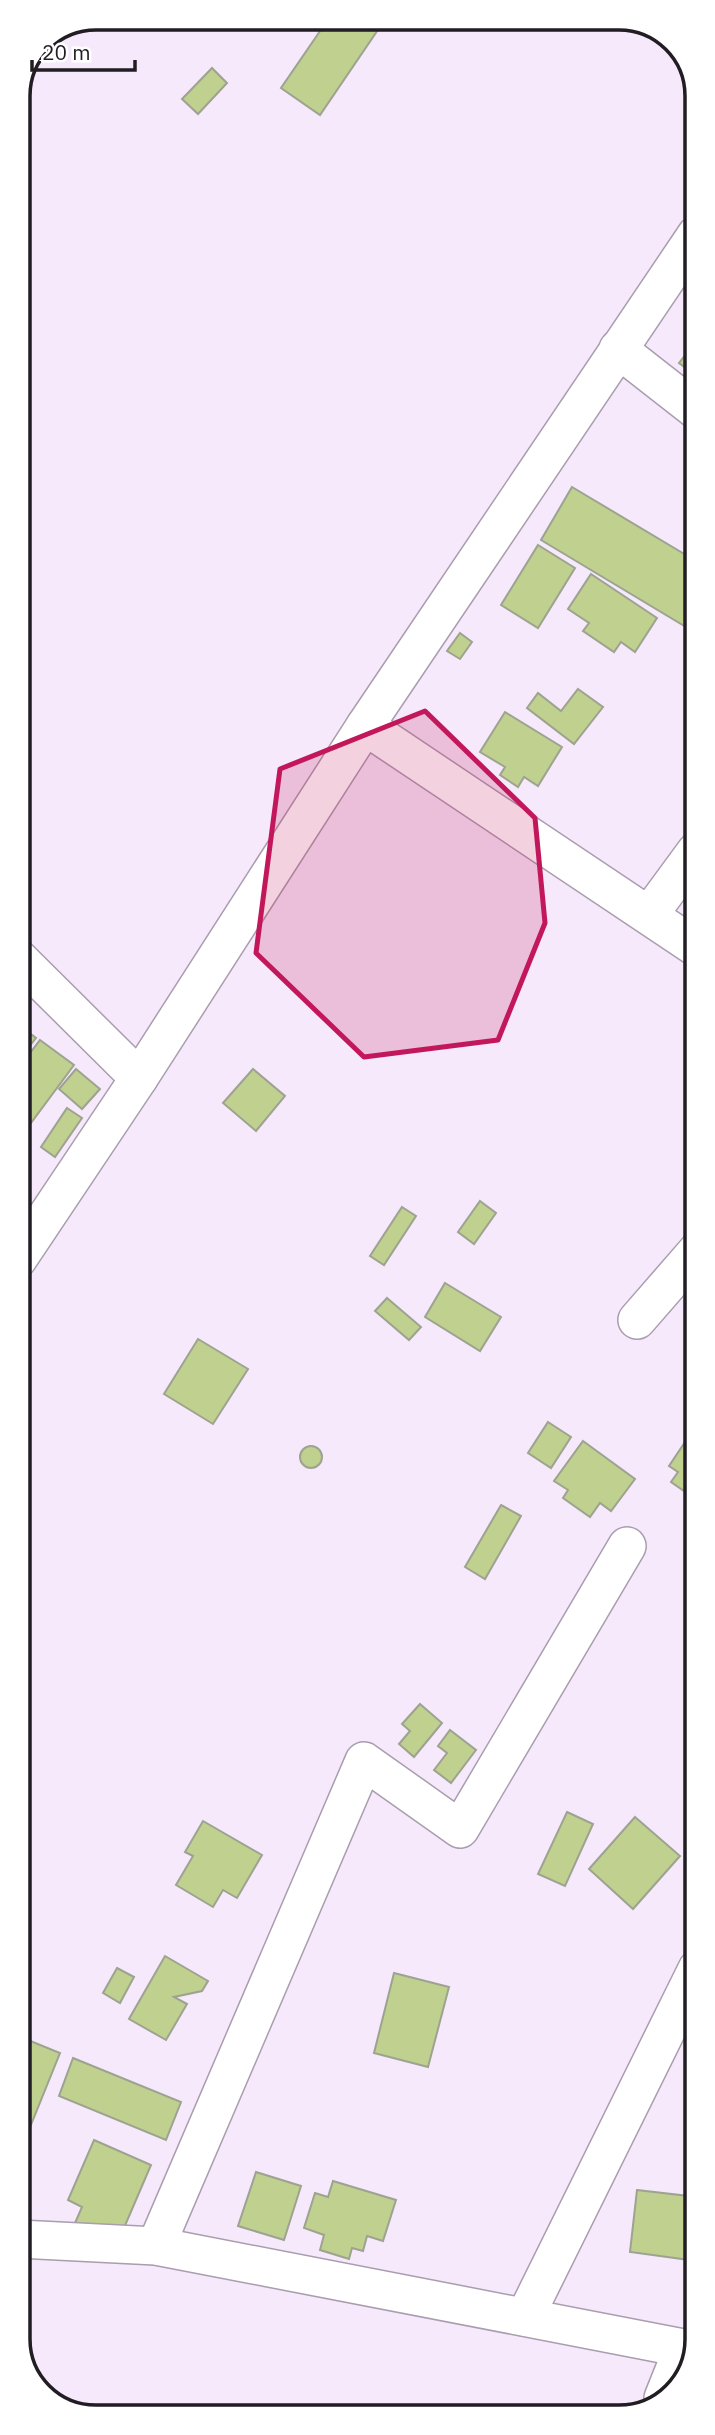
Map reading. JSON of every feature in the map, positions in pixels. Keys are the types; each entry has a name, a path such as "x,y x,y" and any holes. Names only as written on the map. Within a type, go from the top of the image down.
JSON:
{"street":[{"path":"30,1241 139,1079 365,726 685,251"},
{"path":"618,349 685,401"},
{"path":"365,726 685,940"},
{"path":"649,915 685,866"},
{"path":"30,970 139,1079"},
{"path":"638,1320 685,1265"},
{"path":"156,2246 364,1761 460,1829 627,1546"},
{"path":"525,2317 685,1993"},
{"path":"30,2240 156,2246 683,2348 669,2383"}],"highlighted area":[{"path":"425,711 535,818 545,923 498,1040 364,1057 256,953 280,769"}],"building":[{"path":"321,30 378,30 320,115 281,88"},
{"path":"212,68 227,83 198,114 182,99"},
{"path":"685,355 685,368 679,363"},
{"path":"572,487 685,554 685,626 541,540"},
{"path":"538,545 575,568 538,628 501,605"},
{"path":"591,574 657,618 635,652 621,642 614,652 583,631 589,623 568,609"},
{"path":"460,633 472,642 460,659 447,651"},
{"path":"578,689 603,707 574,744 527,708 538,693 561,711"},
{"path":"505,712 562,747 538,786 524,777 518,787 500,775 505,767 480,752"},
{"path":"30,1033 36,1038 30,1046"},
{"path":"40,1040 74,1065 30,1124 30,1053"},
{"path":"76,1069 100,1089 82,1109 59,1089"},
{"path":"253,1069 285,1096 256,1131 223,1103"},
{"path":"67,1108 82,1118 55,1157 41,1147"},
{"path":"480,1201 496,1213 474,1244 458,1232"},
{"path":"402,1207 416,1216 384,1265 370,1256"},
{"path":"445,1283 501,1317 480,1351 425,1317"},
{"path":"387,1298 421,1327 409,1340 375,1311"},
{"path":"198,1339 248,1369 213,1424 164,1394"},
{"path":"548,1422 571,1437 551,1468 528,1453"},
{"path":"583,1441 635,1479 611,1511 600,1503 590,1517 563,1498 568,1490 554,1481"},
{"path":"685,1442 685,1492 671,1482 678,1472 669,1466"},
{"path":"311,1446 319,1449 322,1457 319,1465 311,1468 303,1465 300,1457 303,1449"},
{"path":"501,1505 521,1516 485,1579 465,1567"},
{"path":"420,1704 442,1723 414,1757 399,1744 410,1731 402,1724"},
{"path":"450,1730 476,1750 451,1783 434,1770 447,1753 438,1746"},
{"path":"567,1812 593,1824 565,1886 538,1874"},
{"path":"635,1817 680,1856 633,1909 589,1869"},
{"path":"203,1821 262,1855 237,1898 223,1890 213,1907 176,1885 193,1856 185,1852"},
{"path":"165,1956 208,1981 202,1991 174,1997 187,2004 166,2040 129,2019"},
{"path":"117,1968 134,1977 120,2003 103,1993"},
{"path":"394,1973 449,1987 428,2067 374,2053"},
{"path":"30,2041 60,2053 30,2127"},
{"path":"73,2058 181,2102 166,2140 59,2096"},
{"path":"94,2140 151,2165 118,2242 75,2223 82,2207 68,2200"},
{"path":"256,2172 301,2186 284,2240 238,2226"},
{"path":"333,2181 396,2200 383,2241 367,2236 363,2251 352,2248 349,2259 320,2250 324,2235 304,2228 315,2193 328,2197"},
{"path":"637,2190 685,2196 685,2259 630,2252"}]}
